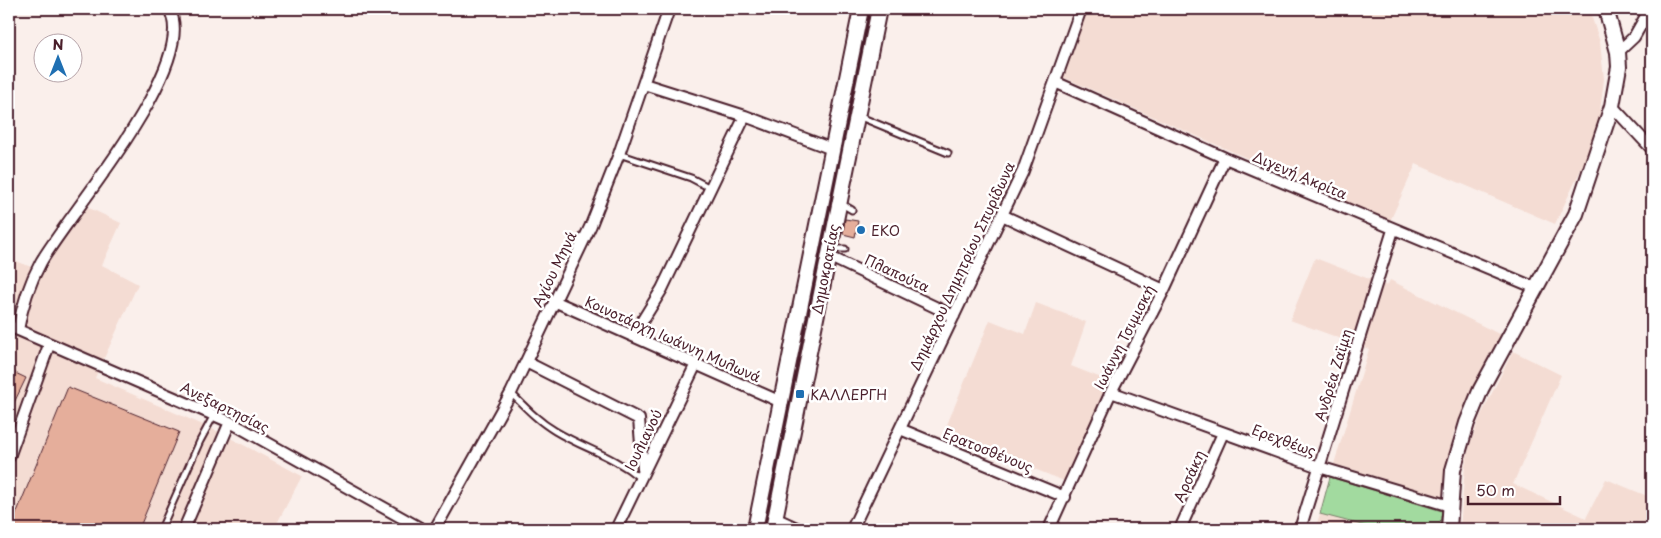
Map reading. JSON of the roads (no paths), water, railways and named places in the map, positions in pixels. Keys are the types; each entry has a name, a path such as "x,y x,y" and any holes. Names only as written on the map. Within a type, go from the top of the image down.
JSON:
{"main road":[{"name":"Δημοκρατίας","path":"755,529 861,9"},
{"name":"Δημοκρατίας","path":"774,524 879,9"},
{"path":"1449,529 1453,470 1467,423 1481,389 1576,214 1612,106 1618,67 1618,52 1606,9"}],"street":[{"path":"13,328 41,262 83,200 128,141 166,64 172,49 174,33 174,23 168,9"},
{"name":"Αγίου Μηνά","path":"435,529 511,393 591,225 644,84 669,9"},
{"name":"Δημάρχου Δημητρίου Σπυρίδωνα","path":"852,529 1023,171 1081,9"},
{"path":"1618,52 1638,32 1650,9"},
{"name":"Διγενή Ακρίτα","path":"1055,82 1225,158 1536,288"},
{"path":"644,84 745,116 832,149"},
{"path":"1612,106 1652,149"},
{"path":"633,336 662,289 745,116"},
{"name":"Ιωάννη Τσιμισκή","path":"1049,529 1111,392 1164,290 1225,158"},
{"path":"1002,215 1164,290"},
{"name":"Ανδρέα Ζαϊμη","path":"1300,529 1394,230"},
{"name":"Πλαπούτα","path":"829,252 954,316"},
{"name":"Κοινοτάρχη Ιωάννη Μυλωνά","path":"554,301 782,402"},
{"name":"Ανεξαρτησίας","path":"13,328 48,345 215,414 422,529"},
{"path":"9,457 48,345"},
{"path":"526,362 639,419 642,474"},
{"name":"Ιουλιανού","path":"616,529 696,364"},
{"name":"Ερεχθέως","path":"1111,392 1319,467 1450,506"},
{"path":"184,529 230,422"},
{"name":"Ερατοσθένους","path":"900,429 1065,497"},
{"name":"Αρσάκη","path":"1180,529 1223,433"},
{"path":"774,524 799,529"}],"lane":[{"path":"857,116 948,153"},
{"path":"618,154 691,178 710,188"},
{"path":"839,202 852,210"},
{"path":"829,252 845,249"},
{"path":"511,393 532,414 554,431 642,474"},
{"path":"161,529 200,441 215,414"}],"place":[{"name":"EKO","path":"861,230"},
{"name":"ΚΑΛΛΕΡΓΗ","path":"800,394"}]}
